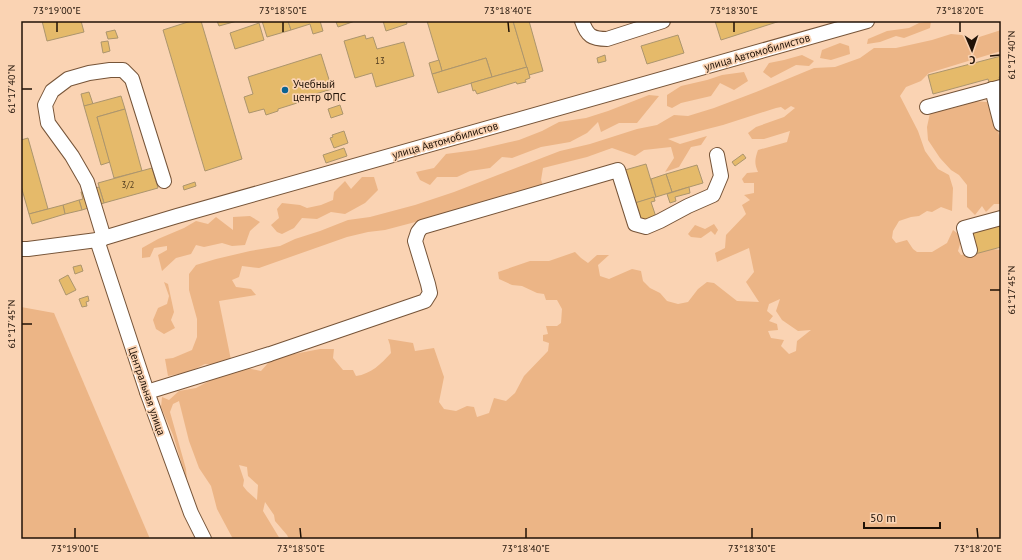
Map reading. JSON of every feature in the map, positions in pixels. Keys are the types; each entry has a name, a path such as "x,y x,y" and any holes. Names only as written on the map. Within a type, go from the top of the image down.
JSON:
{"street":[{"path":"582,21 585,30 592,37 607,39 663,21"},
{"name":"улица Автомобилистов","path":"21,250 100,239 184,213 848,24 867,21"},
{"name":"Центральная улица","path":"164,181 132,79 123,70 89,73 68,79 52,91 45,105 48,123 72,156 87,182 100,239 147,392 191,513 204,539"},
{"path":"927,107 997,88 1001,124"},
{"path":"147,392 270,354 425,301 430,293 415,241 418,232 422,227 618,170 635,224 646,227 713,195 721,176 717,155"},
{"path":"970,250 964,228 1001,218"}],"shaded area":[{"path":"931,21 930,28 904,38 896,36 880,42 867,44 868,39 887,31 909,28 919,23"},
{"path":"1001,30 1001,51 929,73 921,81 906,87 900,96 918,131 925,151 938,169 949,175 953,188 952,211 941,207 932,212 927,211 919,216 899,221 893,231 892,238 896,243 907,240 917,252 932,252 947,243 953,230 962,237 958,251 961,255 992,249 1001,250 1001,539 289,539 275,521 274,515 265,502 263,511 280,539 233,539 217,509 211,486 199,468 189,441 179,401 173,404 170,412 186,469 187,481 173,435 161,407 162,397 169,400 179,391 196,388 209,381 247,368 261,371 269,362 289,355 320,349 334,349 333,358 343,370 353,370 356,376 371,371 391,353 388,339 413,343 415,351 434,348 444,377 439,402 444,409 456,411 467,406 474,407 477,417 489,413 494,398 506,401 515,393 524,376 548,351 549,343 543,341 543,335 548,334 546,326 557,326 561,323 562,309 557,300 546,300 544,294 537,293 522,286 512,285 499,279 498,272 530,261 549,261 575,252 588,263 597,255 609,255 598,265 600,276 609,279 632,269 641,271 643,281 650,288 660,293 667,301 678,304 688,302 698,289 707,282 714,283 737,301 759,302 746,282 754,272 749,248 717,262 715,253 725,248 726,235 746,214 742,205 750,200 744,195 754,193 754,183 744,183 742,179 747,173 758,172 755,161 758,150 787,142 790,131 764,139 752,139 748,133 756,127 784,117 795,108 791,106 785,110 781,107 776,108 723,125 668,139 680,144 707,136 701,145 691,147 679,167 665,172 674,158 671,147 644,150 635,156 612,148 587,157 543,168 541,180 544,188 385,230 347,237 259,268 242,266 239,277 232,280 236,287 251,289 256,295 219,301 231,360 216,365 205,364 189,372 168,376 165,359 173,358 192,350 197,337 197,319 189,290 189,274 196,265 250,251 280,246 348,220 370,217 415,205 454,192 560,151 590,144 637,129 657,125 674,115 688,116 714,108 814,68 835,67 860,58 874,48 896,48 951,34 962,35 970,40","holes":["780,299 776,311 782,320 798,331 811,330 797,341 796,351 789,354 781,346 784,340 771,338 768,331 778,330 777,324 769,321 773,316 767,311 769,304","239,465 247,467 248,476 258,485 257,500 243,486 244,480"]},
{"path":"840,43 849,46 850,54 831,60 820,58 822,50"},
{"path":"802,55 814,61 809,66 796,65 771,78 763,72 769,63"},
{"path":"744,72 748,81 734,90 720,83 711,96 681,103 672,108 667,106 667,95 681,86 722,75"},
{"path":"649,95 659,96 637,123 619,123 601,132 598,122 587,133 570,142 541,147 512,158 502,157 490,168 470,171 457,177 437,177 430,185 420,180 416,172 434,168 446,154 476,150 519,140 542,131 559,122 586,118"},
{"path":"972,101 987,102 1001,143 1001,204 994,204 986,212 982,206 975,215 967,207 967,185 959,175 951,170 940,158 928,140 927,127 930,113 957,107"},
{"path":"362,177 374,177 378,190 365,203 345,214 331,212 317,219 302,218 294,228 282,234 277,232 271,225 279,218 277,209 282,203 300,205 307,208 321,205 333,200 334,192 345,181 351,189"},
{"path":"250,216 260,222 250,231 245,245 232,246 222,243 204,247 196,245 191,254 176,258 162,271 158,255 167,250 167,246 154,248 150,257 142,258 142,248 196,221 208,224 216,217 233,230 233,217"},
{"path":"714,224 718,230 715,235 711,231 701,238 691,237 688,234 695,225 705,229"},
{"path":"164,282 168,284 174,312 171,320 175,328 164,334 156,329 153,320 158,308 167,304 169,296"},
{"path":"21,307 54,313 150,539 21,539"}],"building":[{"path":"42,21 81,21 84,32 47,41"},
{"path":"191,21 201,21 242,159 205,171 163,30"},
{"path":"217,21 237,21 219,26"},
{"path":"262,21 288,21 291,30 267,37"},
{"path":"288,21 320,21 323,31 313,34 310,24 291,30"},
{"path":"355,21 338,27 336,22"},
{"path":"383,21 406,21 407,24 386,31"},
{"path":"427,21 513,21 527,67 492,77 486,58 442,71"},
{"path":"513,21 529,21 543,71 529,75"},
{"path":"715,21 780,21 721,40"},
{"path":"259,23 264,40 235,49 230,33"},
{"path":"115,30 118,38 108,39 106,32"},
{"path":"365,35 366,39 373,37 377,49 404,42 414,76 376,87 372,73 355,78 344,41"},
{"path":"678,35 684,53 647,64 641,46"},
{"path":"108,41 110,51 103,53 101,42"},
{"path":"321,54 332,89 312,95 313,98 278,109 278,111 266,115 264,109 249,113 244,97 253,94 248,77"},
{"path":"605,55 606,61 598,63 597,58"},
{"path":"1001,56 1000,80 989,83 988,79 933,94 928,75"},
{"path":"486,58 492,77 438,93 432,74"},
{"path":"439,60 442,71 432,74 429,63"},
{"path":"527,67 530,78 525,80 526,82 517,84 516,82 477,94 475,90 473,91 471,83"},
{"path":"89,92 93,104 84,106 81,94"},
{"path":"121,96 125,109 97,117 110,162 101,165 84,106"},
{"path":"340,105 343,114 331,118 328,109"},
{"path":"125,109 142,171 114,178 97,117"},
{"path":"344,131 348,143 334,148 330,138 333,137 332,135"},
{"path":"28,138 48,209 29,214 21,186 21,140"},
{"path":"344,148 347,156 326,163 323,155"},
{"path":"743,154 746,158 735,166 732,162"},
{"path":"646,164 656,197 635,203 625,170"},
{"path":"697,165 703,183 672,192 666,174"},
{"path":"152,168 158,188 104,203 98,183"},
{"path":"666,174 672,192 656,197 651,179"},
{"path":"195,182 196,186 184,190 183,186"},
{"path":"99,187 104,203 82,210 79,200 83,199 81,192"},
{"path":"689,187 690,193 675,197 676,201 670,203 667,194"},
{"path":"654,197 655,201 651,202 656,217 640,222 635,203"},
{"path":"79,200 82,210 65,214 63,205"},
{"path":"63,205 65,214 32,224 29,214"},
{"path":"1001,225 1001,247 975,254 970,234"},
{"path":"81,265 83,271 75,274 73,267"},
{"path":"68,275 76,290 66,295 59,280"},
{"path":"88,296 89,301 86,302 87,306 82,307 79,299"}],"place":[{"name":"Учебный центр ФПС","path":"285,90"}]}
